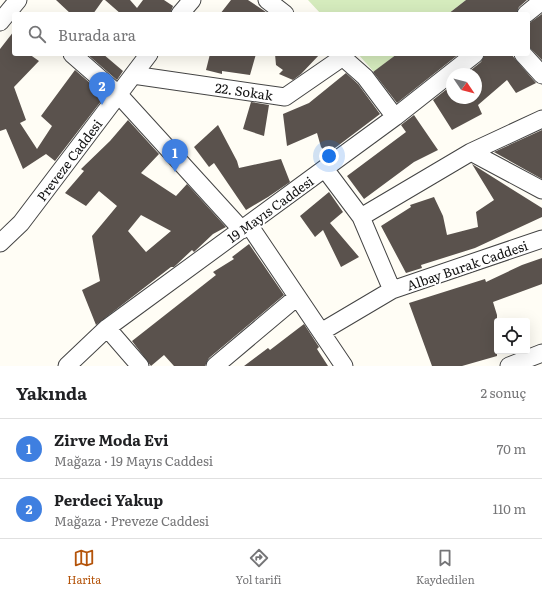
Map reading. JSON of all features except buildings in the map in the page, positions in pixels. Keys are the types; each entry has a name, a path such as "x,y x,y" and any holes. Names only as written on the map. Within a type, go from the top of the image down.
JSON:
{"street":[{"path":"0,22 18,0"},
{"path":"182,12 192,0"},
{"path":"267,0 283,12"},
{"path":"528,12 542,1"},
{"path":"74,56 119,94 245,227 297,297 344,366"},
{"name":"Preveze Caddesi","path":"0,243 21,223 147,56"},
{"path":"341,56 365,78 395,117"},
{"name":"22. Sokak","path":"133,75 285,97 341,56"},
{"name":"19 Mayıs Caddesi","path":"68,366 107,328 395,117 472,56"},
{"path":"524,56 542,75"},
{"path":"361,217 471,152 542,119"},
{"path":"471,152 542,190"},
{"path":"325,169 361,217 392,290"},
{"name":"Albay Burak Caddesi","path":"321,332 392,290 542,240"},
{"path":"215,366 297,297"},
{"path":"107,328 140,366"},
{"path":"509,366 542,353"}],"green space":[{"path":"308,0 466,0 451,12 319,12"},
{"path":"360,56 394,56 374,72"}],"place":[{"name":"Perdeci Yakup","path":"102,105"},
{"name":"Zirve Moda Evi","path":"175,172"}]}
